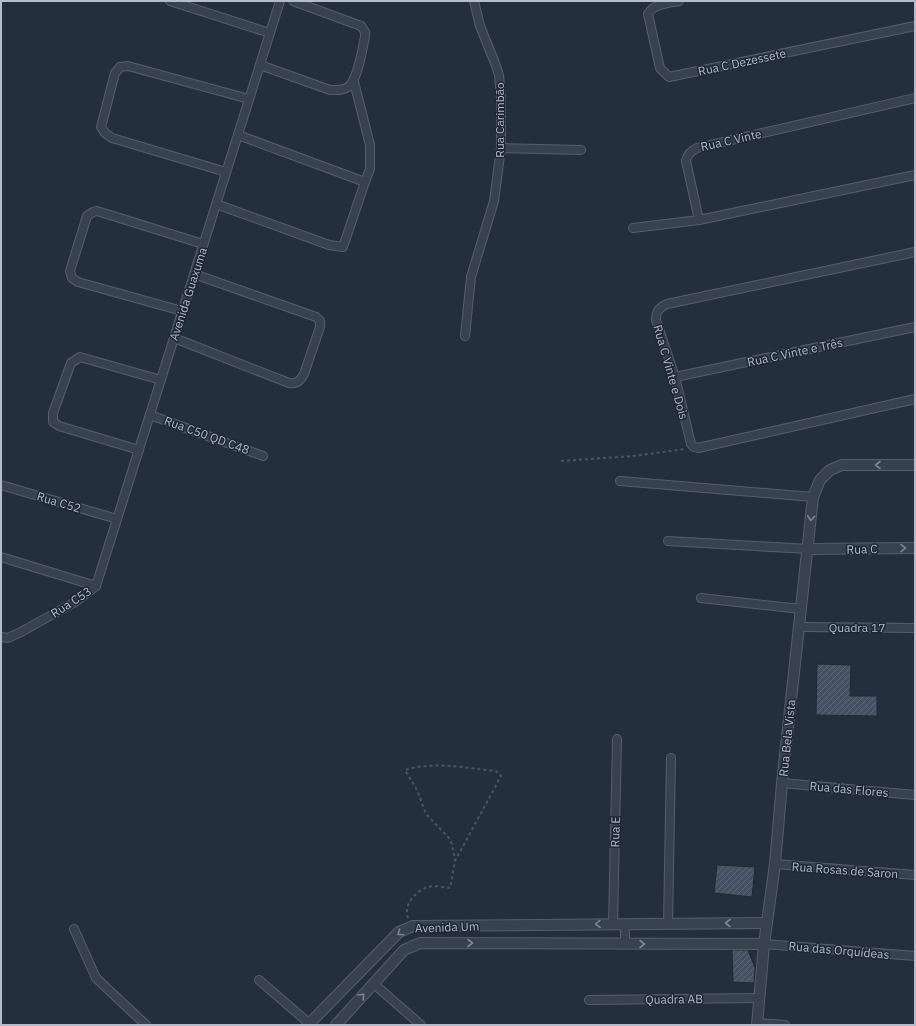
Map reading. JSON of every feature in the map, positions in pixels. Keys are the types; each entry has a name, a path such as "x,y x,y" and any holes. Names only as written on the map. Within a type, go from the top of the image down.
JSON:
{"street":[{"path":"170,1 270,33"},
{"name":"Avenida Guaxuma","path":"96,586 280,1"},
{"path":"216,204 329,245 343,246 370,169 370,145 354,82 365,38 365,32 360,26 292,1"},
{"name":"Rua Carimbão","path":"465,336 471,277 494,201 501,148 499,75 496,63 480,26 474,1"},
{"name":"Rua C Dezessete","path":"679,1 661,5 650,10 648,14 660,68 669,77 915,26"},
{"path":"260,65 330,90 347,88 354,82"},
{"path":"226,172 112,138 105,133 101,127 115,72 120,67 128,66 249,99"},
{"name":"Rua C Vinte","path":"699,220 686,161 692,150 915,98"},
{"path":"238,135 365,182"},
{"path":"501,148 581,150"},
{"path":"633,228 699,220 915,175"},
{"path":"182,311 78,282 72,278 70,271 87,216 97,211 204,244"},
{"name":"Rua C Vinte e Dois","path":"694,447 691,444 674,377 656,320 656,312 661,307 667,304 915,252"},
{"path":"174,338 289,383 294,383 300,380 304,374 320,327 320,321 316,317 194,274"},
{"name":"Rua C Vinte e Três","path":"674,377 915,327"},
{"path":"139,450 59,426 53,422 53,413 71,363 80,357 161,380"},
{"path":"694,447 698,448 915,399"},
{"name":"Rua C50 QD C48","path":"150,415 263,456"},
{"name":"Rua Bela Vista","path":"757,1024 764,944 775,864 782,783 813,497 820,480 830,470 842,465 915,464"},
{"path":"620,481 813,497"},
{"name":"Rua C52","path":"1,485 117,519"},
{"path":"668,541 808,549"},
{"name":"Rua C","path":"808,549 915,548"},
{"name":"Rua C53","path":"1,557 96,586"},
{"name":"Rua C53","path":"1,637 8,638 28,628 75,602 96,586"},
{"path":"701,598 801,609"},
{"name":"Quadra 17","path":"799,627 915,628"},
{"name":"Rua E","path":"613,924 617,739"},
{"path":"668,924 671,758"},
{"name":"Rua das Flores","path":"782,783 915,795"},
{"name":"Rua Rosas de Saron","path":"775,864 915,875"},
{"name":"Avenida Um","path":"310,1025 399,932 413,926 767,923"},
{"path":"625,924 625,944"},
{"path":"74,929 96,978 146,1025"},
{"name":"Avenida Um","path":"336,1025 404,950 420,942 764,944"},
{"path":"744,944 751,947 763,958"},
{"name":"Rua das Orquídeas","path":"764,944 915,956"},
{"path":"259,980 310,1025"},
{"path":"374,984 421,1025"},
{"name":"Quadra AB","path":"589,1000 759,998"},
{"path":"757,1024 785,1025"}],"path":[{"path":"561,461 633,456 694,447"},
{"path":"413,926 407,917 406,911 409,903 418,891 429,886 450,888 455,861 501,776 496,771 440,765 418,766 405,770 417,790 426,814 449,838 452,844 455,861"}],"building":[{"path":"817,664 851,665 850,696 877,696 877,716 816,715"},
{"path":"717,865 755,867 752,897 714,893"},
{"path":"732,950 748,950 755,968 754,983 733,982"}]}
